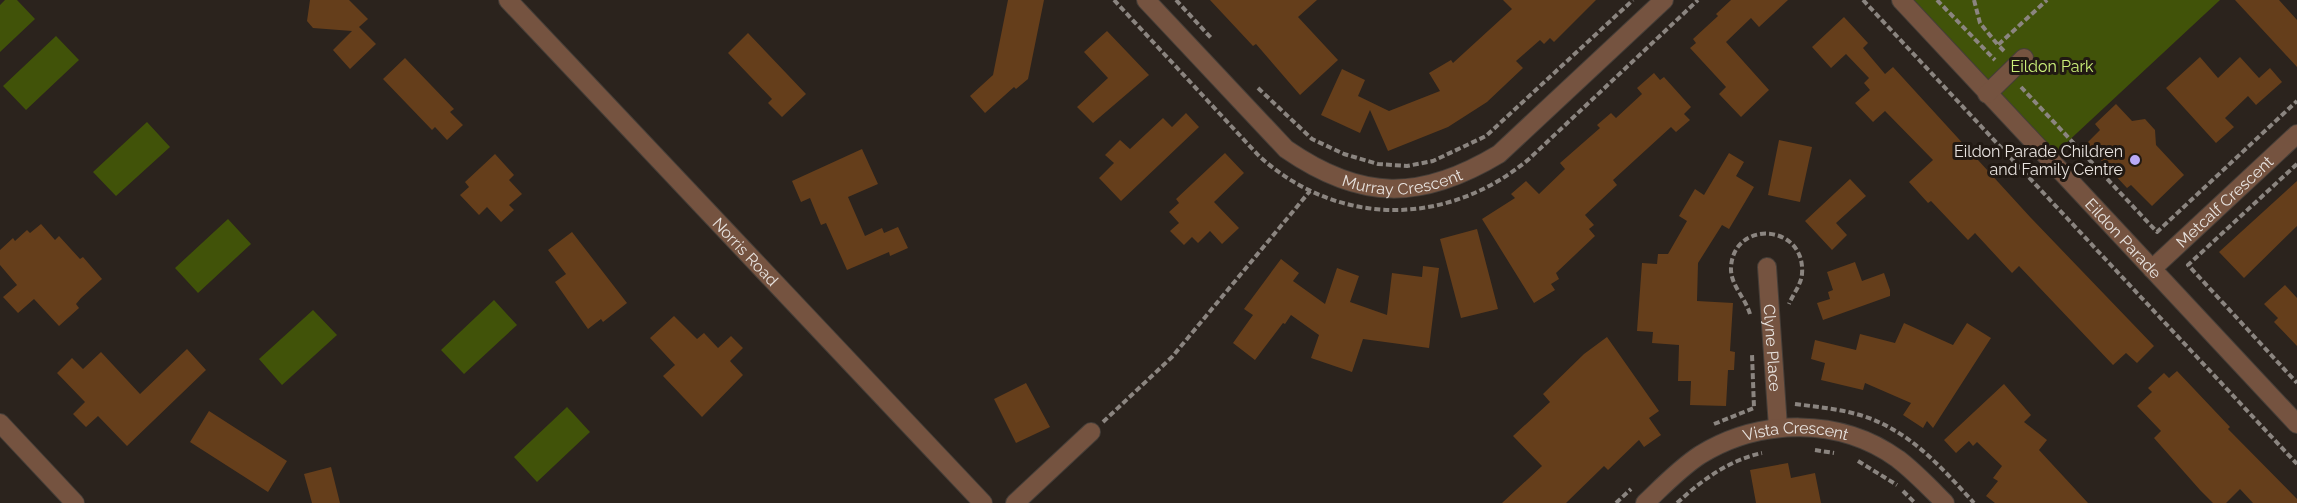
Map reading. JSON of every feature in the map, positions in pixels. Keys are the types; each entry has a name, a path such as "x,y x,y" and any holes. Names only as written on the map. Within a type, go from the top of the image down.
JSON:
{"street":[{"name":"Norris Road","path":"508,0 983,503"},
{"name":"Murray Crescent","path":"1146,0 1286,149 1313,168 1339,178 1385,188 1412,188 1439,183 1476,168 1499,154 1664,0"},
{"name":"Eildon Parade","path":"1901,0 2297,424"},
{"path":"1987,94 2017,66"},
{"name":"Metcalf Crescent","path":"2152,269 2297,134"},
{"name":"Clyne Place","path":"1767,267 1778,428"},
{"path":"0,423 75,503"},
{"name":"Vista Crescent","path":"1645,503 1700,456 1734,439 1778,428 1832,431 1862,440 1898,459 1945,503"},
{"path":"1014,503 1091,432"}],"path":[{"path":"1091,432 1172,357 1310,191 1276,172 1259,156 1114,0"},
{"path":"1176,0 1213,40"},
{"path":"1250,81 1312,140 1344,154 1378,164 1407,166 1433,161 1486,136 1633,0"},
{"path":"1863,0 2297,464"},
{"path":"1937,0 2017,66"},
{"path":"1974,0 1980,23 2157,232 2297,101"},
{"path":"1998,45 2047,0"},
{"path":"2297,164 2188,265 2297,383"},
{"path":"1810,449 1843,455"},
{"path":"1677,503 1720,469 1765,452"},
{"path":"1850,458 1884,476 1915,503"}],"green space":[{"path":"5,0 17,0 35,19 0,52 0,5"},
{"name":"Eildon Park","path":"1901,0 2220,0 2049,159"},
{"path":"56,36 79,60 26,110 3,86"},
{"path":"147,122 170,147 116,196 93,172"},
{"path":"228,219 251,244 198,293 175,268"},
{"path":"494,300 517,325 464,374 441,350"},
{"path":"313,310 337,335 282,385 259,359"},
{"path":"567,407 590,432 537,482 514,457"}],"building":[{"path":"310,0 349,0 368,19 359,27 376,44 350,69 333,50 352,31 313,28 307,21"},
{"path":"1008,0 1044,0 1028,79 1016,89 1014,87 985,113 970,96 993,75"},
{"path":"1210,0 1317,0 1298,17 1338,60 1300,95 1256,44 1253,46"},
{"path":"1503,0 1596,0 1554,42 1550,38 1544,44 1540,40 1516,61 1523,68 1487,102 1448,127 1388,151 1370,110 1360,133 1321,115 1342,69 1365,80 1358,96 1389,111 1440,91 1429,73 1451,60 1453,63 1512,9"},
{"path":"1731,0 1788,0 1759,27 1751,18 1726,42 1769,90 1741,117 1719,94 1726,87 1690,48 1696,43 1693,39 1718,16 1716,14"},
{"path":"2235,0 2279,0 2297,20 2297,67"},
{"path":"1844,17 1868,43 1863,48 1885,74 1893,67 2031,218 2154,346 2137,363 2126,353 2113,365 2019,266 2012,273 1975,233 1968,240 1931,201 1928,203 1909,182 1933,160 1885,111 1873,122 1855,103 1870,90 1864,83 1869,78 1846,54 1831,68 1812,47"},
{"path":"1107,31 1149,75 1093,123 1077,107 1108,78 1084,52"},
{"path":"748,33 806,94 782,117 768,103 772,99 728,53"},
{"path":"2200,57 2218,78 2240,57 2259,78 2270,68 2282,82 2256,105 2248,96 2225,118 2234,127 2216,143 2166,88"},
{"path":"405,58 454,109 450,112 463,125 447,140 435,127 432,130 383,79"},
{"path":"1654,73 1660,80 1664,77 1691,107 1684,114 1690,120 1676,132 1671,127 1613,180 1617,185 1585,215 1594,225 1589,229 1595,236 1556,273 1559,279 1551,284 1555,290 1534,303 1482,219 1515,198 1511,194 1526,181 1539,194 1565,169 1560,163 1600,128 1597,125 1611,113 1616,118 1642,94 1637,88"},
{"name":"Eildon Parade Children and Family Centre","path":"2116,104 2132,121 2145,119 2155,130 2156,145 2184,175 2152,206 2131,185 2127,188 2086,144 2100,130 2095,124"},
{"path":"1186,113 1199,127 1121,201 1099,178 1114,163 1105,155 1120,140 1130,149 1163,118 1172,127"},
{"path":"1779,140 1812,147 1800,202 1768,195"},
{"path":"862,149 878,184 848,197 865,236 882,228 884,233 898,227 908,248 890,256 889,252 847,270 826,223 821,225 810,198 801,202 792,181"},
{"path":"1225,153 1244,173 1214,202 1239,228 1222,244 1210,231 1198,243 1192,237 1184,245 1170,231 1179,223 1169,212 1179,203 1176,199"},
{"path":"1729,153 1744,162 1736,176 1754,187 1729,229 1722,225 1698,263 1697,301 1733,303 1730,351 1735,352 1734,370 1728,370 1726,406 1690,405 1691,381 1678,381 1679,345 1652,343 1653,332 1637,331 1642,263 1657,264 1658,254 1668,254 1687,221 1679,216 1695,189 1704,195"},
{"path":"495,154 514,175 509,180 522,194 509,205 514,210 501,222 487,207 479,215 460,195 469,187 465,182"},
{"path":"1850,179 1866,196 1836,223 1847,235 1832,250 1805,221"},
{"path":"2297,181 2297,226 2244,278 2219,252"},
{"path":"41,224 55,240 59,236 80,259 83,257 102,279 81,298 76,304 79,308 59,326 34,299 18,313 3,297 17,285 0,265 0,250 13,238 15,241 27,230 30,233"},
{"path":"1477,229 1498,309 1461,318 1440,239"},
{"path":"572,232 627,303 603,322 601,319 588,329 555,282 566,274 548,250"},
{"path":"1281,259 1299,273 1293,281 1325,304 1337,268 1359,276 1350,302 1387,315 1392,273 1422,277 1423,266 1439,268 1429,348 1363,339 1352,372 1311,358 1319,335 1291,315 1255,360 1233,343 1253,315 1244,309"},
{"path":"1855,262 1862,281 1884,273 1890,296 1823,320 1817,303 1830,299 1828,292 1833,290 1827,272"},
{"path":"2285,285 2297,298 2297,346 2274,322 2278,318 2264,304"},
{"path":"674,316 697,339 704,333 718,348 731,336 743,348 730,361 743,375 702,417 663,376 675,365 650,338"},
{"path":"1904,323 1953,345 1967,323 1991,338 1933,428 1927,421 1923,428 1903,415 1911,403 1865,383 1863,390 1821,380 1825,363 1811,359 1815,340 1856,350 1860,334 1895,343"},
{"path":"1607,337 1659,411 1649,418 1661,435 1644,447 1639,440 1608,470 1604,466 1566,503 1502,503 1542,466 1513,436 1550,402 1543,394 1584,354"},
{"path":"187,349 206,370 127,446 98,416 86,427 73,414 85,402 57,373 72,358 83,369 101,352 140,394"},
{"path":"2177,371 2230,427 2228,429 2297,499 2297,503 2253,503 2240,489 2226,503 2213,503 2200,490 2154,438 2161,431 2137,406 2152,392 2148,388 2164,373 2169,378"},
{"path":"1026,383 1050,427 1016,443 994,399"},
{"path":"2004,384 2031,415 2024,422 2047,440 2039,450 2088,503 1995,503 1986,496 1998,481 1993,478 2002,466 1977,442 1973,446 1969,441 1956,453 1944,440"},
{"path":"209,411 287,461 268,492 190,442"},
{"path":"1788,463 1791,478 1815,473 1821,503 1756,503 1750,470"},
{"path":"331,467 340,503 312,503 304,474"}],"place":[{"name":"Eildon Parade Children and Family Centre","path":"2135,160"}]}
